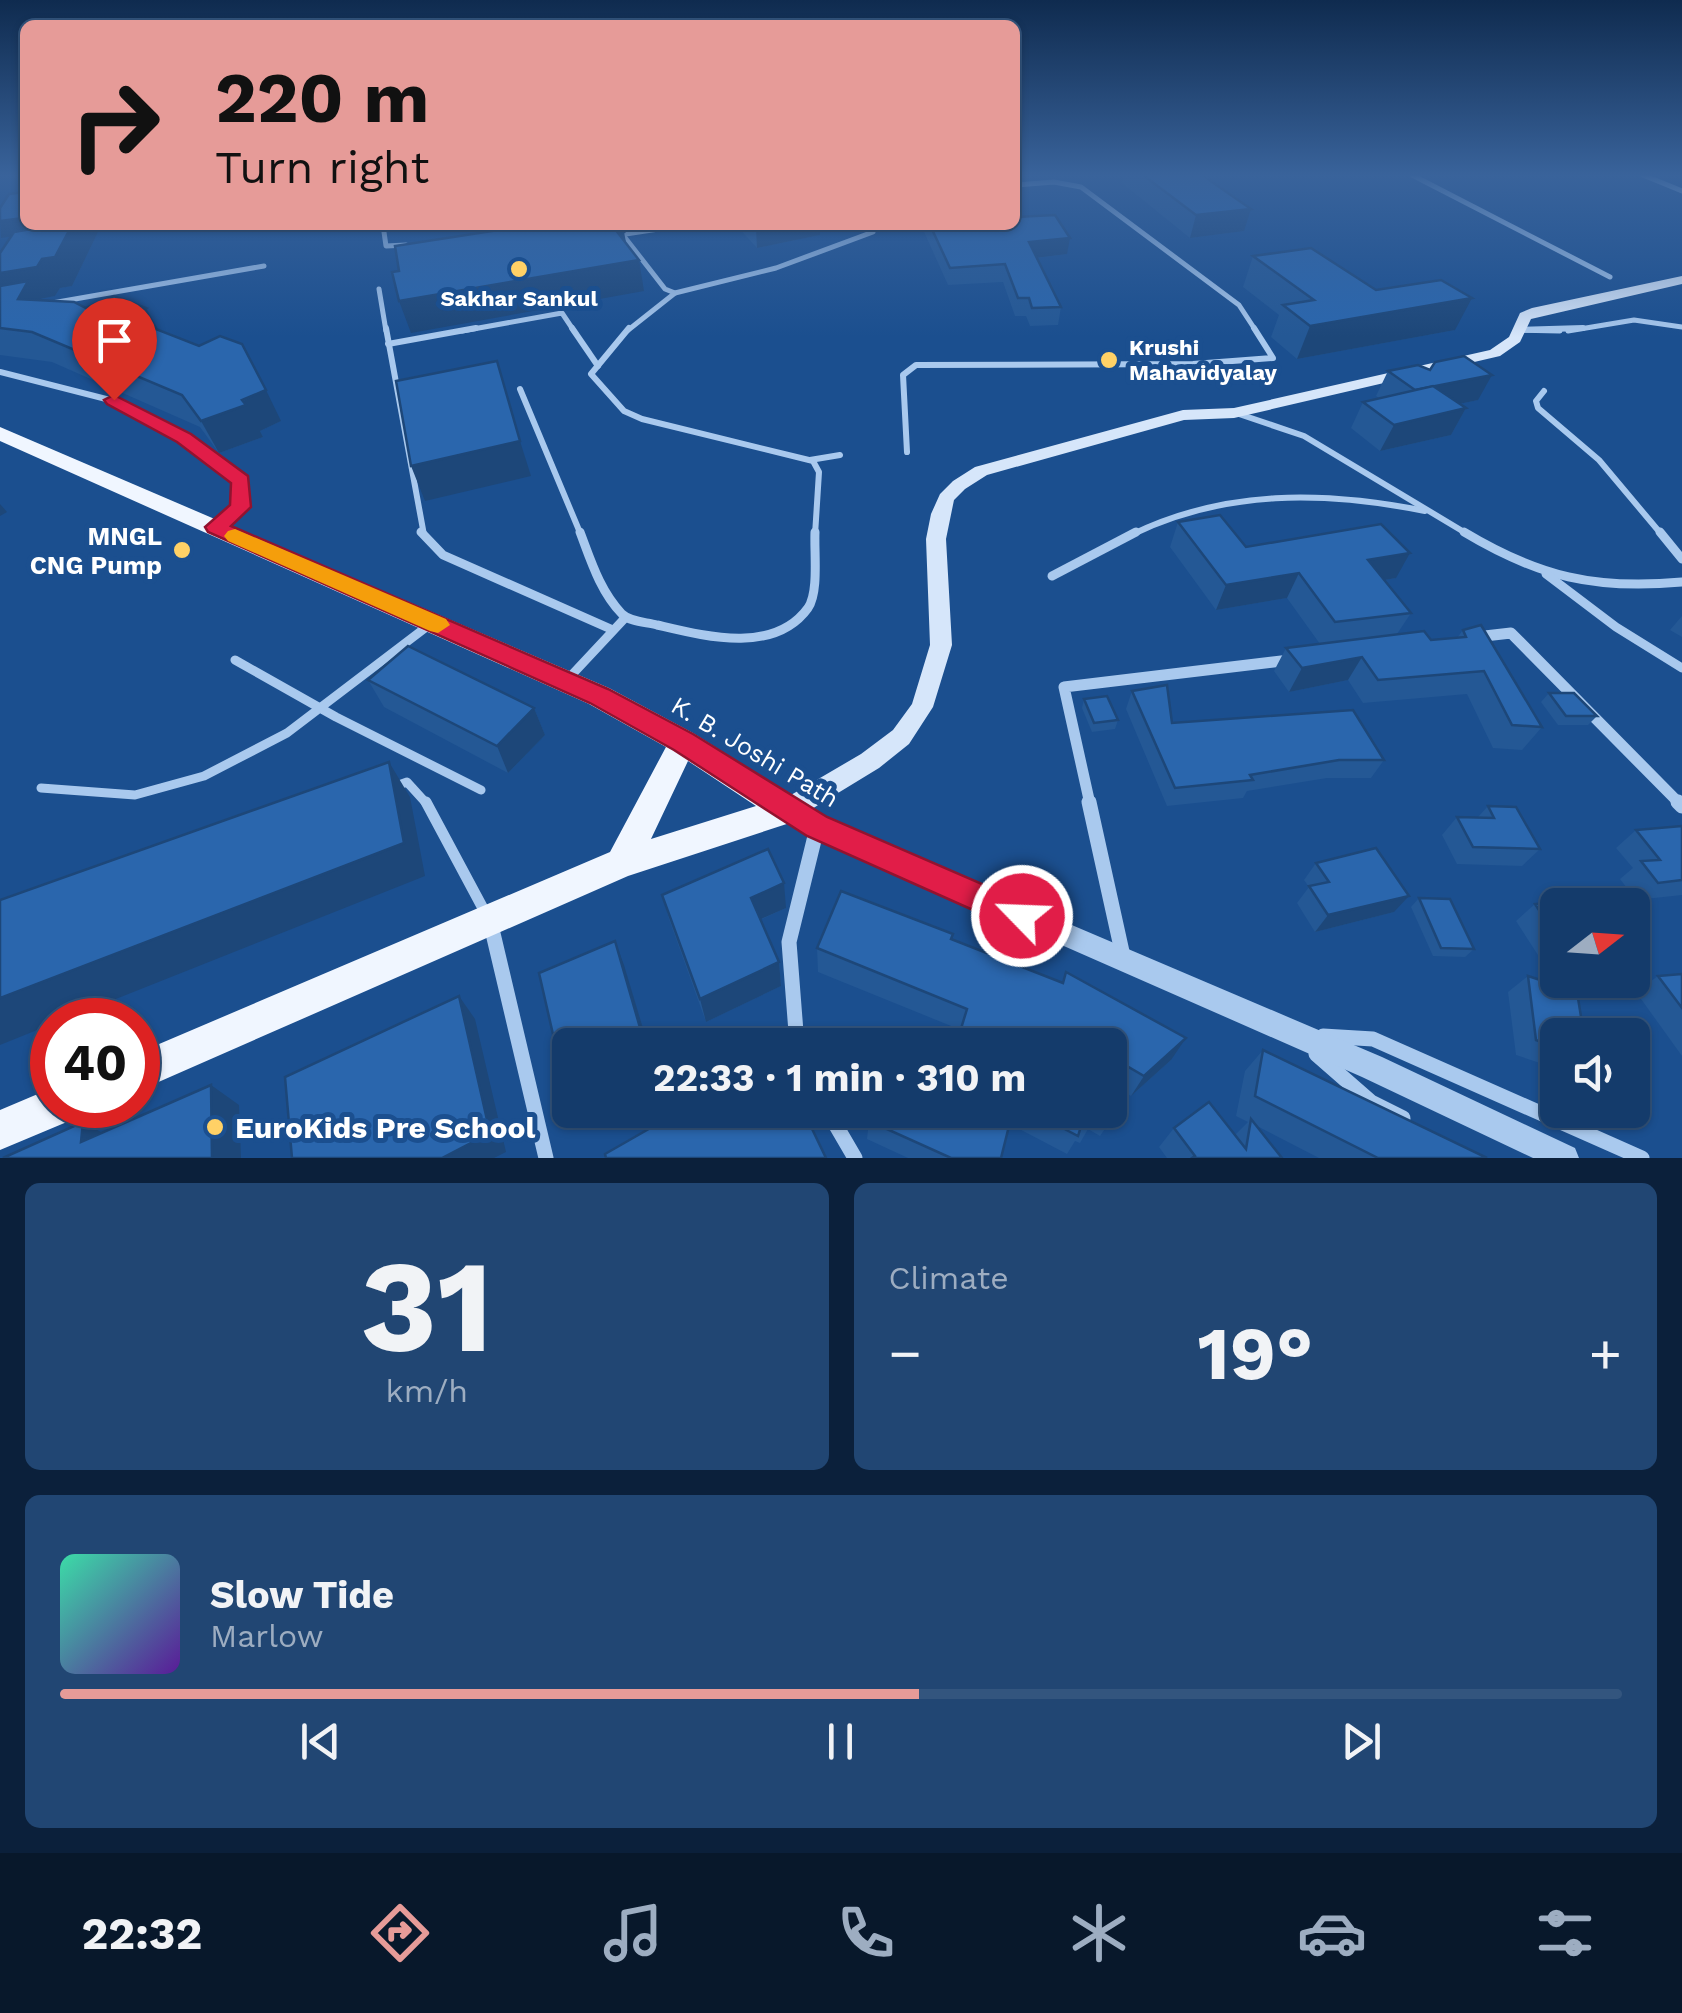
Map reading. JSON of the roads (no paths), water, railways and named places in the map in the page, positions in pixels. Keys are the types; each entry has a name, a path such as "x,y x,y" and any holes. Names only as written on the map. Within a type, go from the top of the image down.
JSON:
{"main road":[{"path":"160,1063 622,863 788,810 870,761 900,738 922,707 941,645 936,539 940,514 946,498 981,471 1183,415 1234,413 1496,353 1508,347 1524,316 1682,280"},
{"name":"K. B. Joshi Path","path":"0,433 566,681 683,742 788,810"},
{"path":"622,863 683,742"},
{"path":"0,1130 30,1118"}],"street":[{"path":"1452,640 1511,633 1682,806"},
{"path":"1124,962 1064,688 1297,659"},
{"name":"K. B. Joshi Path","path":"788,810 1124,962 1372,1068 1564,1158"},
{"path":"796,1028 789,942 817,826"},
{"path":"490,922 546,1158"},
{"path":"1293,1034 1371,1102 1420,1126"},
{"path":"1293,1034 1374,1039 1642,1158"},
{"path":"838,1128 855,1158"}],"lane":[{"path":"908,452 903,375 916,364 1193,364 1273,358 1238,305 1136,229"},
{"path":"1517,229 1610,277"},
{"path":"384,230 386,246 421,245"},
{"path":"604,236 654,230"},
{"path":"840,456 810,460 642,420 624,411 591,374 632,325 675,292 776,268 873,230"},
{"path":"622,235 665,289 675,292"},
{"path":"46,304 264,266"},
{"path":"378,289 421,532 443,555 613,630"},
{"path":"388,344 562,313 598,366"},
{"path":"1517,330 1567,331 1634,320 1682,326"},
{"path":"0,372 114,400 184,438 241,481 240,507 215,527"},
{"path":"520,389 604,591 625,618 722,636 758,638 802,620 811,604 818,472 810,460"},
{"path":"1544,391 1536,402 1538,408 1599,460 1682,559"},
{"path":"1234,413 1260,417 1294,430 1434,513 1542,570 1616,627 1682,668"},
{"path":"1052,576 1130,535 1192,509 1274,497 1340,496 1434,513"},
{"path":"1542,570 1588,584 1682,582"},
{"path":"566,681 625,618"},
{"path":"42,788 135,796 186,781 286,733 433,622"},
{"path":"235,660 481,790"},
{"path":"388,789 407,782 426,802 490,922"}],"place":[{"name":"Sakhar Sankul","path":"519,269"},
{"name":"Krushi Mahavidyalay","path":"1109,360"},
{"name":"MNGL CNG Pump","path":"182,550"},
{"name":"EuroKids Pre School","path":"215,1127"}]}
